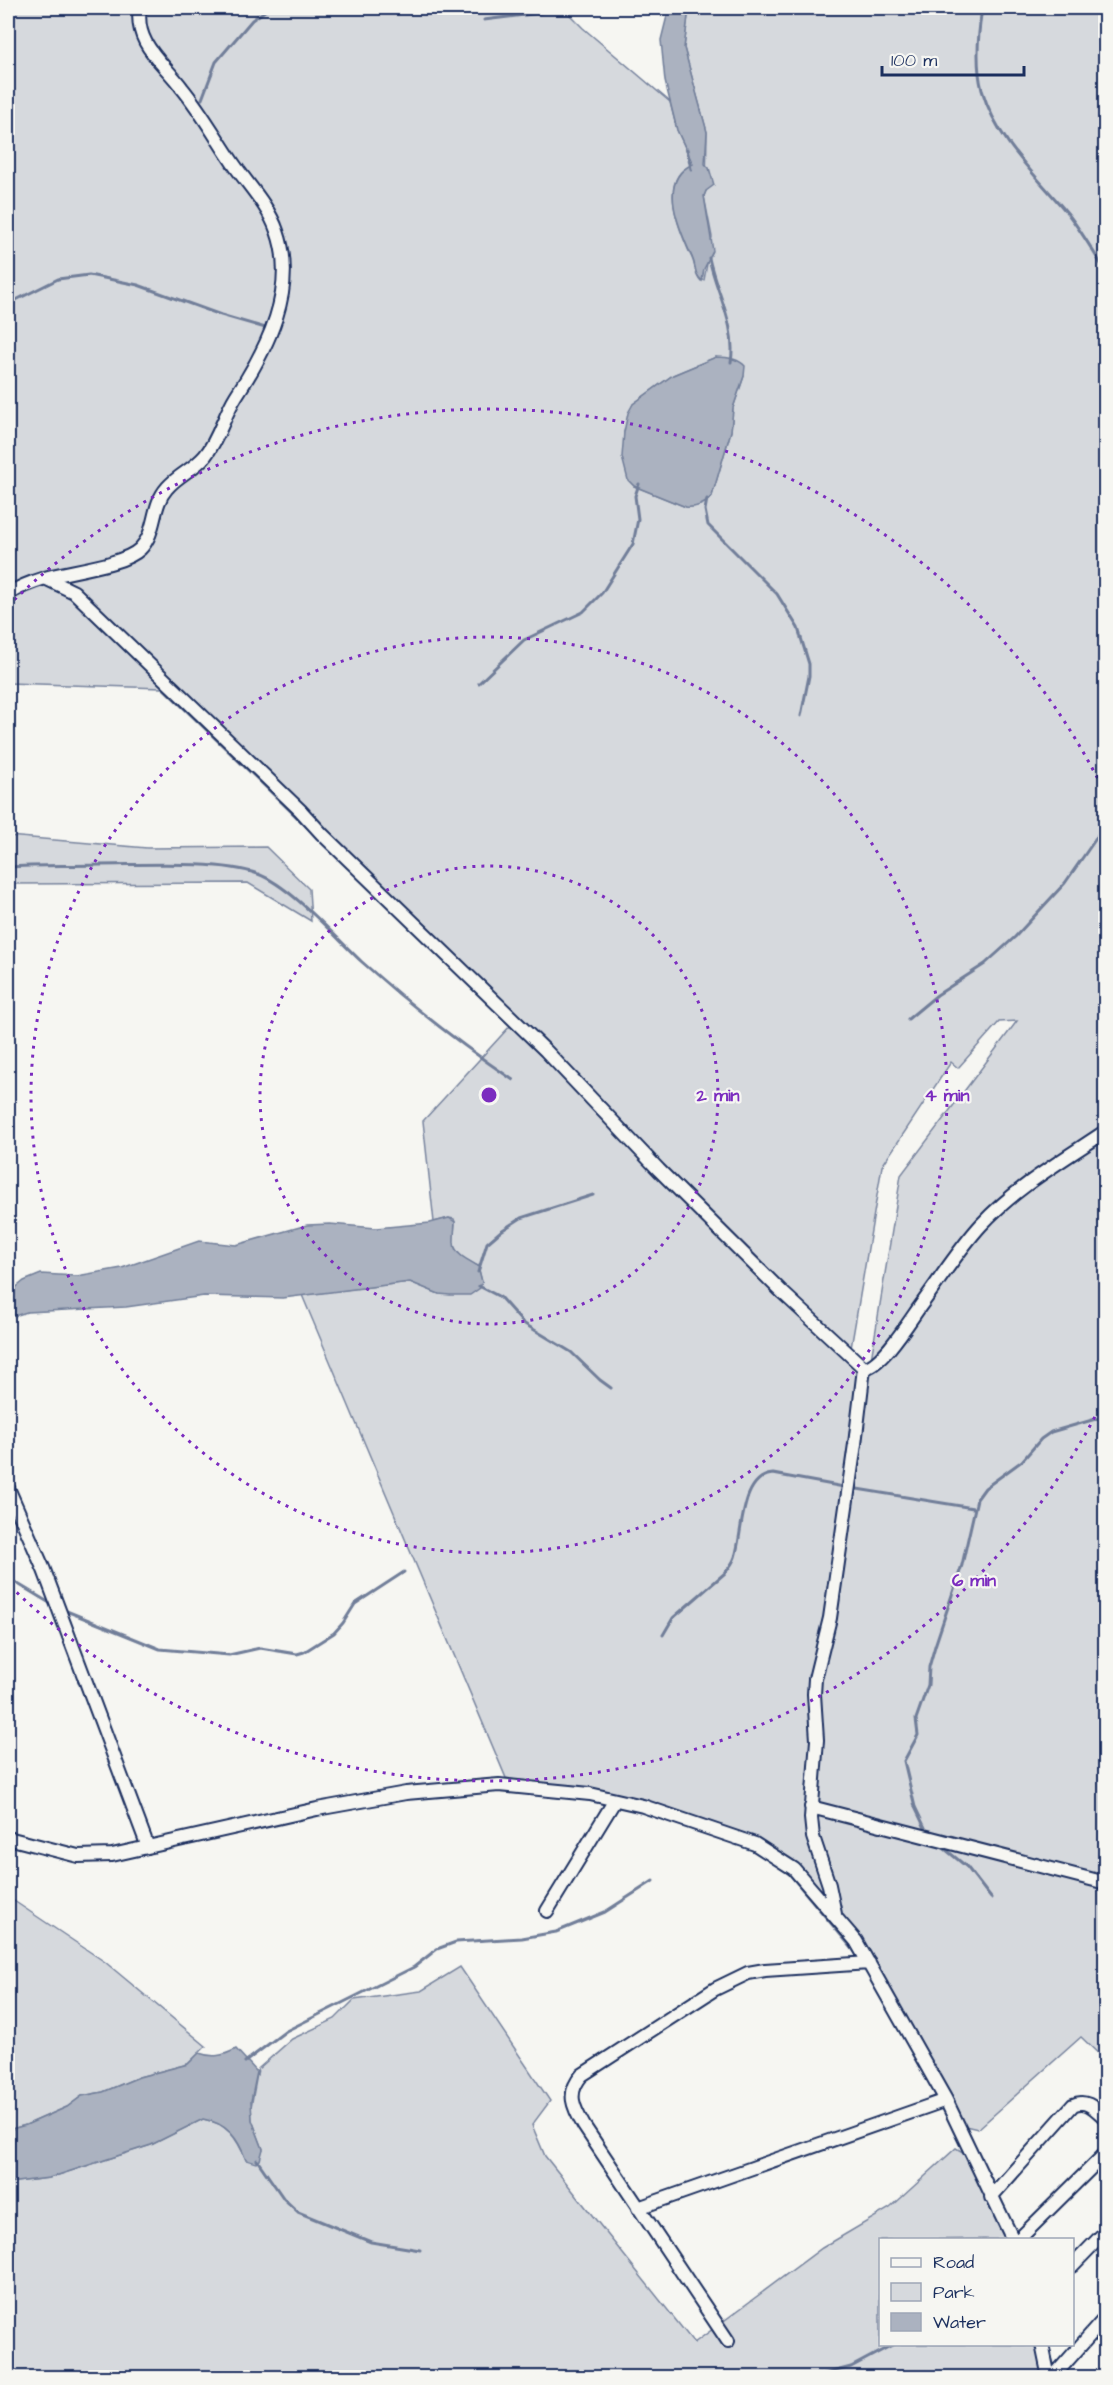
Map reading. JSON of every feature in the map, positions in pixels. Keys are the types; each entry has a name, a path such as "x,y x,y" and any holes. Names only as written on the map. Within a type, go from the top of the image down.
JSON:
{"street":[{"path":"8,594 45,578 105,564 140,550 148,536 155,507 164,491 173,481 205,457 216,438 223,419 265,346 279,312 285,267 277,231 258,196 182,87 152,55 143,38 138,20 140,8"},
{"path":"45,578 74,592 261,772 546,1051 659,1170 783,1293 864,1368"},
{"path":"864,1368 878,1360 963,1245 984,1222 1039,1176 1106,1131"},
{"path":"836,1915 813,1837 811,1807 817,1740 814,1694 815,1679 830,1618 864,1368"},
{"path":"8,1488 44,1570 148,1847"},
{"path":"8,1838 62,1853 91,1858 112,1856 317,1809 406,1793 506,1785 590,1794 615,1800 693,1822 766,1849 795,1869 836,1915 869,1963 946,2100 1012,2238"},
{"path":"547,1911 615,1800"},
{"path":"811,1807 1106,1883"},
{"path":"728,2341 575,2111 572,2092 582,2075 715,1989 748,1973 869,1963"},
{"path":"638,2208 946,2100"},
{"path":"991,2197 1073,2105 1080,2102 1090,2105 1106,2119"},
{"path":"1020,2238 1106,2153"},
{"path":"1074,2264 1106,2231"},
{"path":"1050,2378 1106,2317"},
{"path":"1042,2346 1050,2378"}],"green space":[{"path":"8,8 563,8 583,28 670,102 677,130 693,165 682,171 676,181 673,193 674,206 681,233 701,281 704,280 712,237 704,196 707,132 684,48 689,8 1105,8 1099,51 1106,58 1105,2060 1081,2037 978,2129 965,2126 953,2118 855,1953 764,1845 677,1814 506,1778 302,1295 410,1282 439,1294 482,1282 478,1266 462,1258 453,1245 454,1219 434,1222 423,1121 511,1025 162,688 8,683","holes":["716,357 744,376 733,408 731,431 712,496 701,505 686,507 634,486 629,480 624,432 633,404 673,375","1017,1021 901,1175 870,1366 851,1348 882,1166 951,1062 958,1068 999,1022"]},
{"path":"8,836 147,848 266,847 309,889 311,921 248,883 8,884"},
{"path":"8,1897 105,1962 206,2046 188,2064 139,2077 103,2092 82,2096 67,2107 26,2125 8,2130"},
{"path":"460,1967 550,2101 532,2125 545,2156 694,2343 822,2248 890,2208 956,2148 978,2161 1016,2238 879,2238 879,2346 1048,2346 1058,2377 8,2377 8,2183 49,2178 151,2145 203,2119 225,2128 235,2138 246,2160 263,2149 252,2120 251,2107 258,2069 292,2039 335,2019 354,2000 421,1991"}],"water":[{"path":"669,8 689,8 684,48 707,132 705,164 709,168 714,185 706,191 704,196 713,251 704,269 702,281 696,272 674,207 673,194 676,182 682,172 693,164 677,130 665,81 661,40"},
{"path":"716,357 732,358 742,363 745,366 744,376 733,408 731,431 712,496 701,505 686,507 634,486 628,480 622,457 624,432 628,413 633,404 673,375"},
{"path":"449,1218 455,1222 454,1245 456,1250 478,1266 482,1282 480,1288 470,1295 439,1294 410,1282 283,1298 204,1296 126,1307 27,1312 8,1318 8,1294 24,1281 41,1274 77,1276 122,1268 199,1241 236,1245 307,1225 330,1224 376,1228 430,1223"},
{"path":"236,2049 257,2072 251,2101 252,2120 263,2149 260,2160 256,2163 246,2160 235,2138 225,2128 203,2119 151,2145 49,2178 8,2183 8,2130 26,2125 67,2107 82,2096 103,2092 139,2077 188,2064 199,2053 218,2056"}],"waterway":[{"path":"202,99 216,62 252,20 269,8"},
{"path":"484,20 540,13 555,8"},
{"path":"982,8 978,39 978,70 989,108 1007,141 1068,214 1106,272"},
{"path":"687,149 691,169"},
{"path":"709,258 729,322 731,362"},
{"path":"8,304 58,279 89,275 138,285 221,315 269,329"},
{"path":"479,683 524,640 583,612 602,593 633,544 638,519 635,496 639,484"},
{"path":"707,499 705,510 708,525 777,594 798,628 809,664 809,676 801,716"},
{"path":"1106,789 1106,810"},
{"path":"908,1019 937,995 985,964 1015,937 1065,883 1106,824"},
{"path":"8,867 180,864 223,867 258,874 271,880 299,901 362,962 417,1009 513,1080"},
{"path":"478,1272 487,1243 501,1231 521,1218 593,1195"},
{"path":"479,1286 500,1297 523,1323 571,1352 611,1388"},
{"path":"927,1832 915,1807 904,1761 918,1735 916,1719 928,1685 929,1667 935,1646 962,1565 977,1499 985,1488 1022,1461 1041,1439 1051,1432 1106,1416"},
{"path":"663,1635 673,1618 725,1573 732,1563 738,1547 749,1495 754,1484 762,1477 773,1474 844,1487"},
{"path":"851,1488 973,1508"},
{"path":"64,1610 160,1649 229,1655 260,1648 297,1654 334,1633 355,1604 404,1572"},
{"path":"8,1578 53,1605"},
{"path":"940,1845 967,1867 991,1898"},
{"path":"245,2062 286,2031 414,1967 437,1949 456,1942 522,1938 556,1932 605,1912 653,1881"},
{"path":"257,2160 284,2199 298,2212 371,2242 420,2250"},
{"path":"809,2378 851,2367 890,2346"}]}
